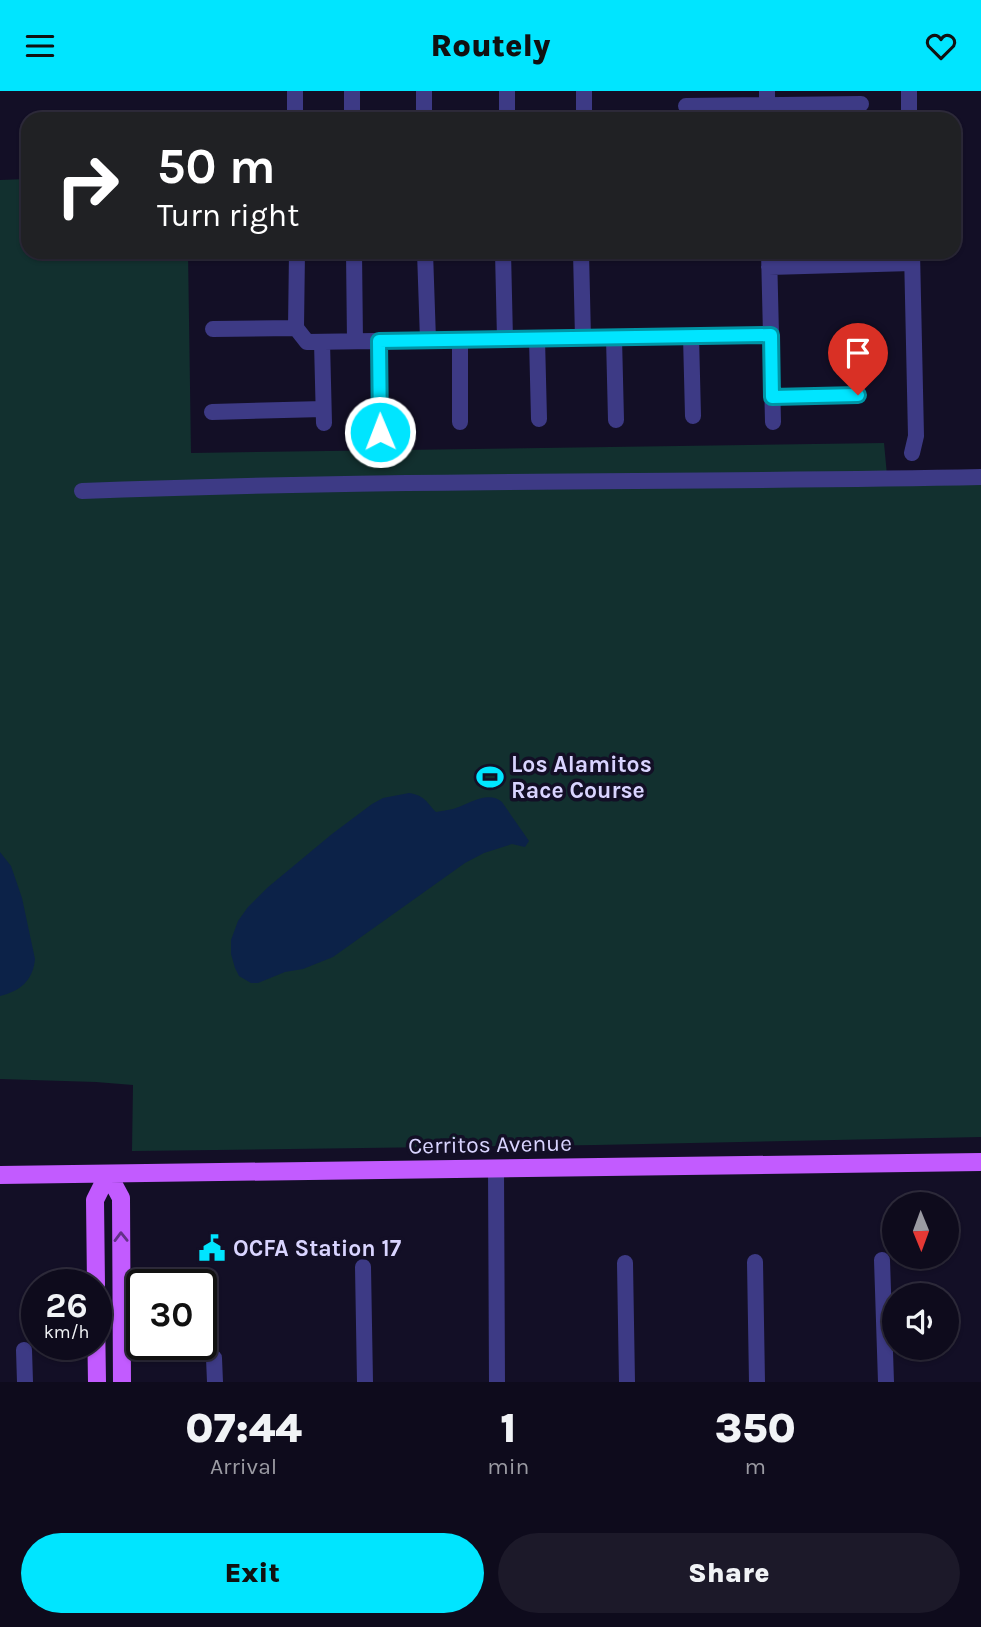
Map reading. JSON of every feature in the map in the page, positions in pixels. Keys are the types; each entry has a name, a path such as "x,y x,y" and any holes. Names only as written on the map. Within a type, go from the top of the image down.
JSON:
{"main road":[{"name":"Cerritos Avenue","path":"0,1175 981,1162"},
{"path":"96,1269 95,1200 108,1174"},
{"path":"108,1174 121,1198 122,1382"},
{"path":"97,1360 97,1382"}],"street":[{"path":"295,91 295,112"},
{"path":"352,91 352,112"},
{"path":"424,91 424,112"},
{"path":"507,91 507,112"},
{"path":"584,91 584,112"},
{"path":"909,91 909,112"},
{"path":"686,106 861,104"},
{"path":"296,259 296,328 307,342 771,335"},
{"path":"354,259 355,341"},
{"path":"425,259 428,340"},
{"path":"503,259 505,339"},
{"path":"581,259 583,338"},
{"path":"769,259 773,422"},
{"path":"912,259 916,436 912,453"},
{"path":"213,329 296,328"},
{"path":"691,336 693,416"},
{"path":"614,338 616,420"},
{"path":"537,339 539,419"},
{"path":"460,340 460,422"},
{"path":"379,341 380,432"},
{"path":"212,412 324,416 321,342"},
{"path":"772,397 858,395"},
{"path":"82,491 227,485 981,478"},
{"path":"496,1168 497,1382"},
{"path":"755,1262 757,1382"},
{"path":"625,1263 627,1382"},
{"path":"363,1267 365,1382"},
{"path":"882,1269 886,1382"},
{"path":"24,1360 25,1382"},
{"path":"214,1360 215,1382"}],"green space":[{"name":"Los Alamitos Race Course","path":"21,179 21,259 188,259 191,453 884,443 887,475 981,473 981,1137 132,1151 133,1085 0,1079 0,180"}],"water":[{"path":"409,793 422,798 436,812 485,798 497,799 502,802 529,841 525,847 512,844 484,853 465,863 333,957 258,983 251,983 239,976 231,954 231,940 238,921 248,907 332,834 372,804 383,798"},
{"path":"0,852 11,866 22,898 35,959 32,973 24,984 0,996"}],"place":[{"name":"Los Alamitos Race Course","path":"490,777"},
{"name":"OCFA Station 17","path":"212,1248"}],"route":[{"path":"380,432 379,341 771,335 772,397 858,395"}]}
